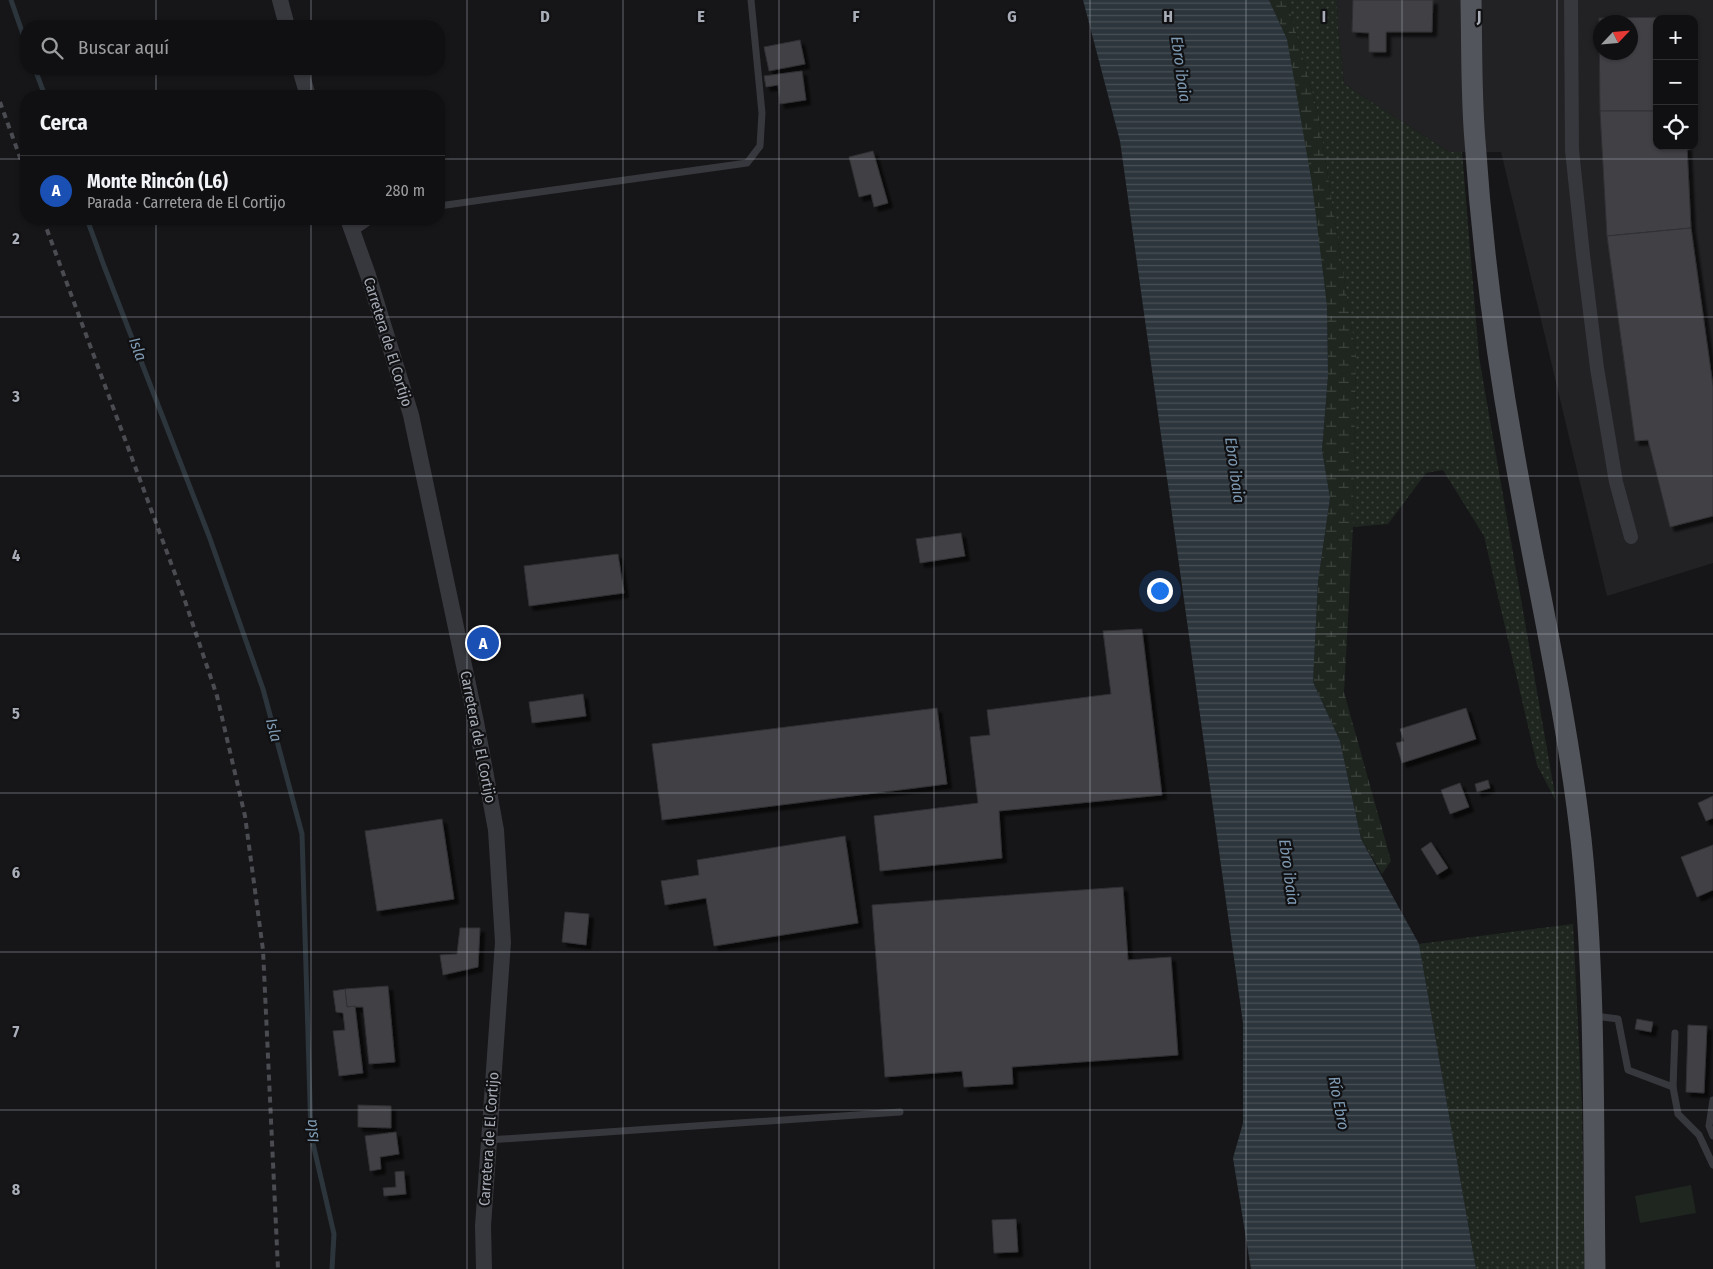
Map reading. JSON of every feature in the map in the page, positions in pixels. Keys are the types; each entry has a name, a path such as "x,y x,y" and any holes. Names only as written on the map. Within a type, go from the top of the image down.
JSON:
{"main road":[{"path":"1471,0 1474,137 1484,250 1512,446 1569,756 1580,838 1591,972 1595,1269"}],"street":[{"path":"280,0 285,20"},
{"path":"1571,0 1572,150 1583,255 1597,368 1616,482 1631,537"},
{"path":"302,75 306,90"},
{"name":"Carretera de El Cortijo","path":"350,226 368,275 411,415 476,722 496,830 503,942 483,1226 484,1269"}],"lane":[{"path":"445,205 747,163 760,146 762,112 751,0"},
{"path":"1592,1016 1618,1019 1628,1070 1673,1087"},
{"path":"1675,1033 1673,1087 1678,1114 1699,1134 1713,1165"},
{"path":"1713,1100 1709,1126 1713,1136"},
{"path":"489,1140 900,1112"}],"shaded area":[{"path":"1337,0 1713,0 1713,563 1607,596 1501,152 1449,152 1344,84"}],"green space":[{"path":"1269,0 1287,0 1318,113 1356,355 1353,527 1344,692 1391,861 1382,874 1361,839 1340,741 1313,682 1318,582 1330,498 1322,450 1328,376 1327,306 1287,39"},
{"path":"1287,0 1337,0 1344,84 1449,152 1462,152 1479,357 1556,801 1537,765 1484,536 1443,470 1426,473 1388,524 1353,527 1356,355 1318,113"},
{"path":"1573,924 1582,1108 1585,1269 1476,1269 1419,944"},
{"path":"1691,1185 1696,1213 1640,1223 1635,1196"}],"water":[{"path":"1083,0 1269,0 1287,39 1312,184 1327,306 1328,376 1322,450 1330,498 1318,582 1313,682 1340,741 1361,839 1419,944 1476,1269 1251,1269 1233,1158 1243,1123 1243,1023 1120,141"}],"building":[{"path":"1353,0 1433,0 1432,32 1386,32 1386,52 1369,52 1369,33 1352,32"},
{"path":"1653,17 1653,111 1600,111 1599,60 1638,60 1638,18"},
{"path":"800,40 805,64 769,71 764,47"},
{"path":"802,71 806,100 780,104 778,85 766,87 764,76"},
{"path":"1600,111 1653,111 1653,150 1687,150 1691,228 1607,236"},
{"path":"873,151 888,203 874,207 871,194 859,197 849,157"},
{"path":"1691,228 1713,386 1713,516 1670,527 1648,440 1635,441 1607,236"},
{"path":"961,533 965,556 920,563 916,539"},
{"path":"618,554 624,593 529,606 524,566"},
{"path":"1142,629 1162,795 999,811 1002,858 880,871 874,816 978,803 970,737 990,735 987,710 1111,694 1103,631"},
{"path":"583,694 586,716 532,723 529,702"},
{"path":"937,708 947,784 662,820 652,744"},
{"path":"1466,708 1476,739 1402,763 1396,743 1404,741 1400,729"},
{"path":"1488,780 1490,788 1477,792 1475,784"},
{"path":"1460,783 1469,807 1450,814 1441,790"},
{"path":"1713,796 1713,818 1706,821 1698,803"},
{"path":"442,819 454,899 377,911 365,831"},
{"path":"845,836 858,923 714,946 706,898 665,905 661,881 699,875 697,860"},
{"path":"1431,842 1448,868 1437,875 1421,849"},
{"path":"1713,845 1713,890 1697,897 1681,857"},
{"path":"1123,887 1128,960 1171,957 1178,1055 1012,1067 1013,1084 964,1087 962,1071 885,1077 872,905"},
{"path":"565,912 589,914 586,945 562,942"},
{"path":"460,928 480,928 478,967 443,975 440,955 457,954"},
{"path":"388,986 395,1062 369,1064 363,1007 347,1007 345,989"},
{"path":"345,989 347,1007 355,1006 363,1073 339,1076 333,1031 345,1030 343,1013 336,1012 333,991"},
{"path":"1637,1019 1653,1022 1651,1032 1635,1029"},
{"path":"1688,1025 1707,1026 1704,1093 1686,1092"},
{"path":"358,1105 391,1106 391,1128 358,1127"},
{"path":"396,1132 399,1154 380,1157 381,1169 370,1171 365,1136"},
{"path":"404,1171 406,1194 384,1196 383,1188 396,1187 395,1172"},
{"path":"1016,1219 1018,1252 994,1253 992,1220"}],"waterway":[{"name":"Isla","path":"11,0 20,26"},
{"name":"Isla","path":"37,75 43,90"},
{"name":"Isla","path":"89,225 209,536 263,689 302,834 311,1135 334,1234 332,1269"}],"railway":[{"path":"0,102 20,157"},
{"path":"45,225 184,598 217,696 245,816 263,950 278,1269"}],"place":[{"name":"Monte Rincón (L6)","path":"483,643"}],"water label":[{"name":"Ebro ibaia","path":"1181,69"},
{"name":"Ebro ibaia","path":"1235,470"},
{"name":"Ebro ibaia","path":"1289,872"},
{"name":"Río Ebro","path":"1339,1103"}]}
